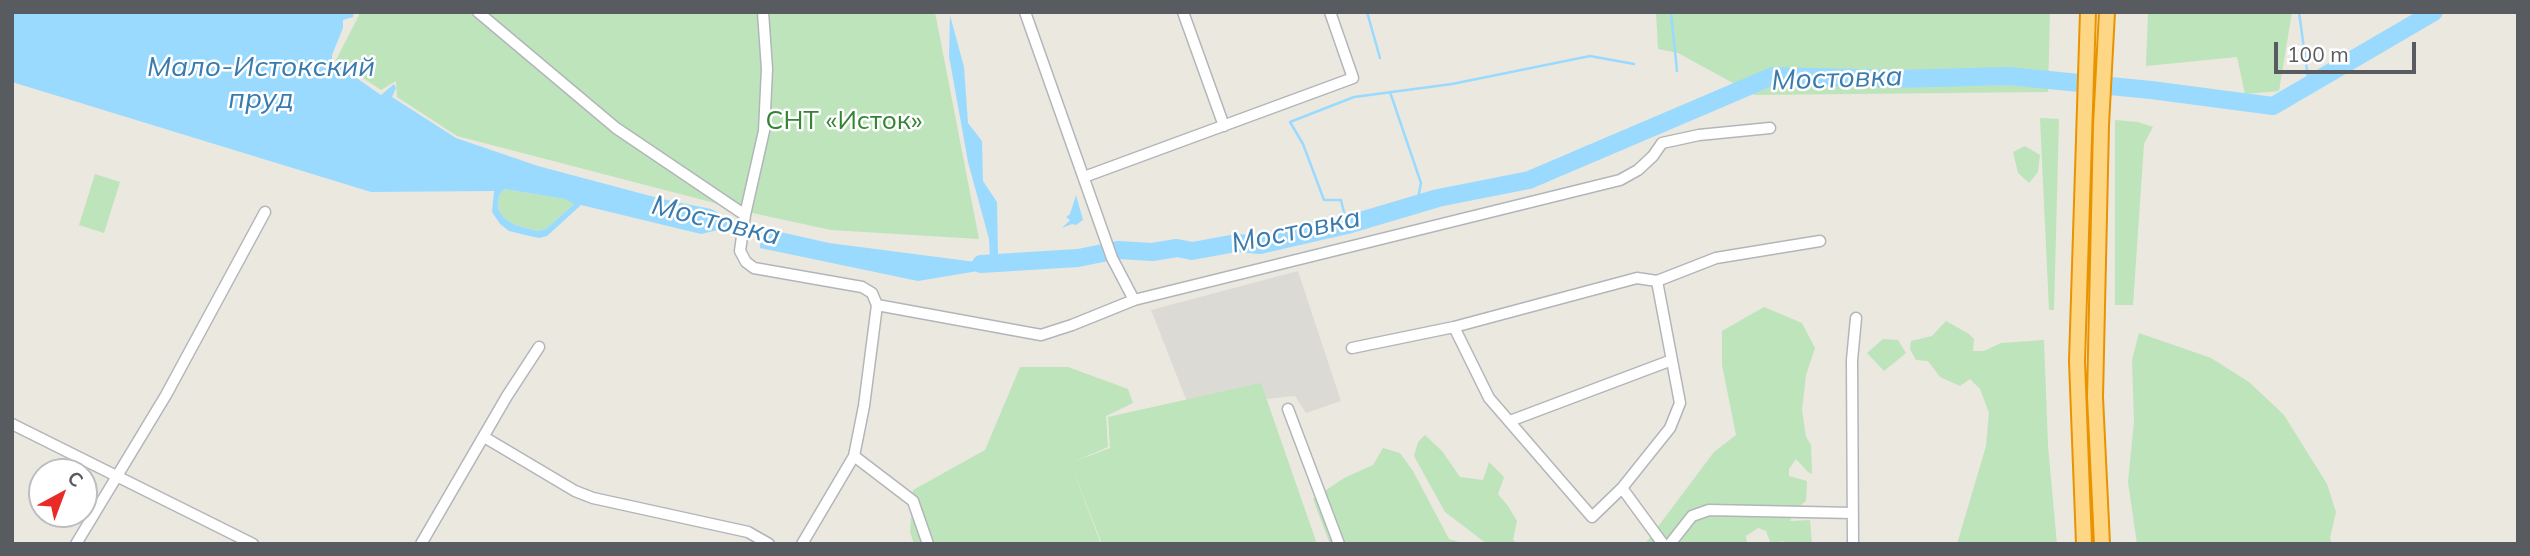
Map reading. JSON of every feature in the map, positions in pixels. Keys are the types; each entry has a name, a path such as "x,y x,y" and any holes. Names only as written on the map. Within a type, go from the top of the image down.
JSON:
{"highway":[{"path":"2084,544 2077,361 2088,12"},
{"path":"2102,544 2095,397 2106,12"}],"street":[{"path":"478,12 616,128 744,218"},
{"path":"763,12 766,69 764,131 744,218 740,251 746,262 754,268 862,287 872,293 877,305 854,456 802,544"},
{"path":"1025,12 1112,258 1134,300"},
{"path":"1183,12 1224,126"},
{"path":"1084,177 1353,78 1330,12"},
{"path":"877,305 1041,335 1134,300 1620,180 1638,170 1662,143 1699,135 1770,128"},
{"path":"76,544 166,395 265,212"},
{"path":"1352,348 1454,327 1637,278 1657,281 1716,258 1820,241"},
{"path":"1454,327 1489,398 1592,517 1622,488 1670,428 1680,403 1657,281"},
{"path":"1853,544 1852,360 1856,318"},
{"path":"421,544 507,396 539,347"},
{"path":"1510,421 1672,360"},
{"path":"1289,409 1339,544"},
{"path":"12,424 253,544"},
{"path":"484,437 575,491 593,498 748,532 769,544"},
{"path":"854,456 913,501 928,544"},
{"path":"1622,488 1663,544"},
{"path":"1670,544 1692,516 1709,510 1853,513"}],"shaded area":[{"path":"1298,271 1341,401 1306,413 1295,396 1189,407 1151,310"}],"green space":[{"name":"СНТ «Исток»","path":"357,12 935,12 979,239 831,230 757,214 457,136 397,97 396,81 381,90 336,60 359,15"},
{"path":"1656,12 2050,12 2048,92 1755,95 1678,53 1658,49"},
{"path":"2148,12 2292,12 2279,91 2245,94 2237,57 2146,66"},
{"path":"2040,118 2059,119 2054,310 2049,310"},
{"path":"2115,120 2138,122 2153,127 2144,144 2133,305 2115,305"},
{"path":"2025,146 2040,155 2038,172 2029,183 2018,173 2013,152"},
{"path":"95,174 120,182 104,233 79,225"},
{"path":"504,189 575,203 546,229 537,231 515,225 504,218 498,209 499,196"},
{"path":"1764,307 1802,323 1815,348 1806,375 1802,410 1806,437 1811,445 1812,474 1796,459 1789,469 1789,476 1807,481 1806,501 1796,509 1790,521 1810,520 1812,544 1784,544 1783,541 1771,544 1766,531 1758,528 1746,536 1747,544 1645,544 1714,452 1736,435 1722,365 1722,331"},
{"path":"1946,321 1974,339 1973,351 1984,351 2001,343 2044,340 2048,446 2057,544 1957,544 1986,446 1989,413 1980,389 1970,379 1960,386 1940,377 1928,361 1916,360 1910,349 1911,341 1932,336"},
{"path":"2139,333 2211,358 2249,382 2284,415 2327,484 2336,512 2330,538 2332,544 2137,544 2128,482 2134,421 2132,360"},
{"path":"1883,339 1898,340 1906,353 1884,371 1867,353"},
{"path":"1020,367 1068,367 1128,389 1133,403 1106,416 1108,447 1073,462 1110,448 1108,417 1261,383 1317,544 1102,544 1070,462 1101,544 914,544 910,532 913,490 985,450"},
{"path":"1425,435 1442,451 1460,477 1483,480 1489,462 1504,477 1498,494 1517,521 1513,540 1518,544 1487,544 1445,512 1414,456 1418,442"},
{"path":"1383,448 1400,453 1413,471 1449,539 1466,544 1330,544 1313,499 1344,478 1373,465"}],"water":[{"name":"Мало-Истокский пруд","path":"12,12 354,12 353,17 343,20 332,61 381,95 394,84 396,88 392,97 456,138 538,166 662,199 711,209 736,222 829,243 976,262 990,259 989,239 968,162 949,56 950,15 964,67 968,123 982,141 983,181 997,202 998,256 1005,262 995,271 978,271 918,281 760,248 760,236 731,227 701,234 581,205 547,236 539,238 509,231 500,224 492,212 494,191 371,192 12,82","holes":["504,189 565,199 574,204 546,229 537,231 515,225 504,218 498,209 499,196"]},
{"path":"1076,195 1083,220 1076,225 1062,228 1070,220 1066,217 1070,214"}],"waterway":[{"path":"1367,12 1380,58"},
{"path":"1671,12 1677,71"},
{"path":"2299,12 2309,85"},
{"name":"Мостовка","path":"981,264 1078,258 1118,250 1152,252 1177,248 1192,251 1236,243 1260,245 1347,225 1438,198 1529,180 1773,76 1898,79 2008,76 2151,90 2273,106 2434,12"},
{"path":"1347,225 1341,200 1324,200 1303,144 1290,122 1354,97 1452,84 1590,56 1634,64"},
{"path":"1390,92 1421,183 1417,204"}]}
